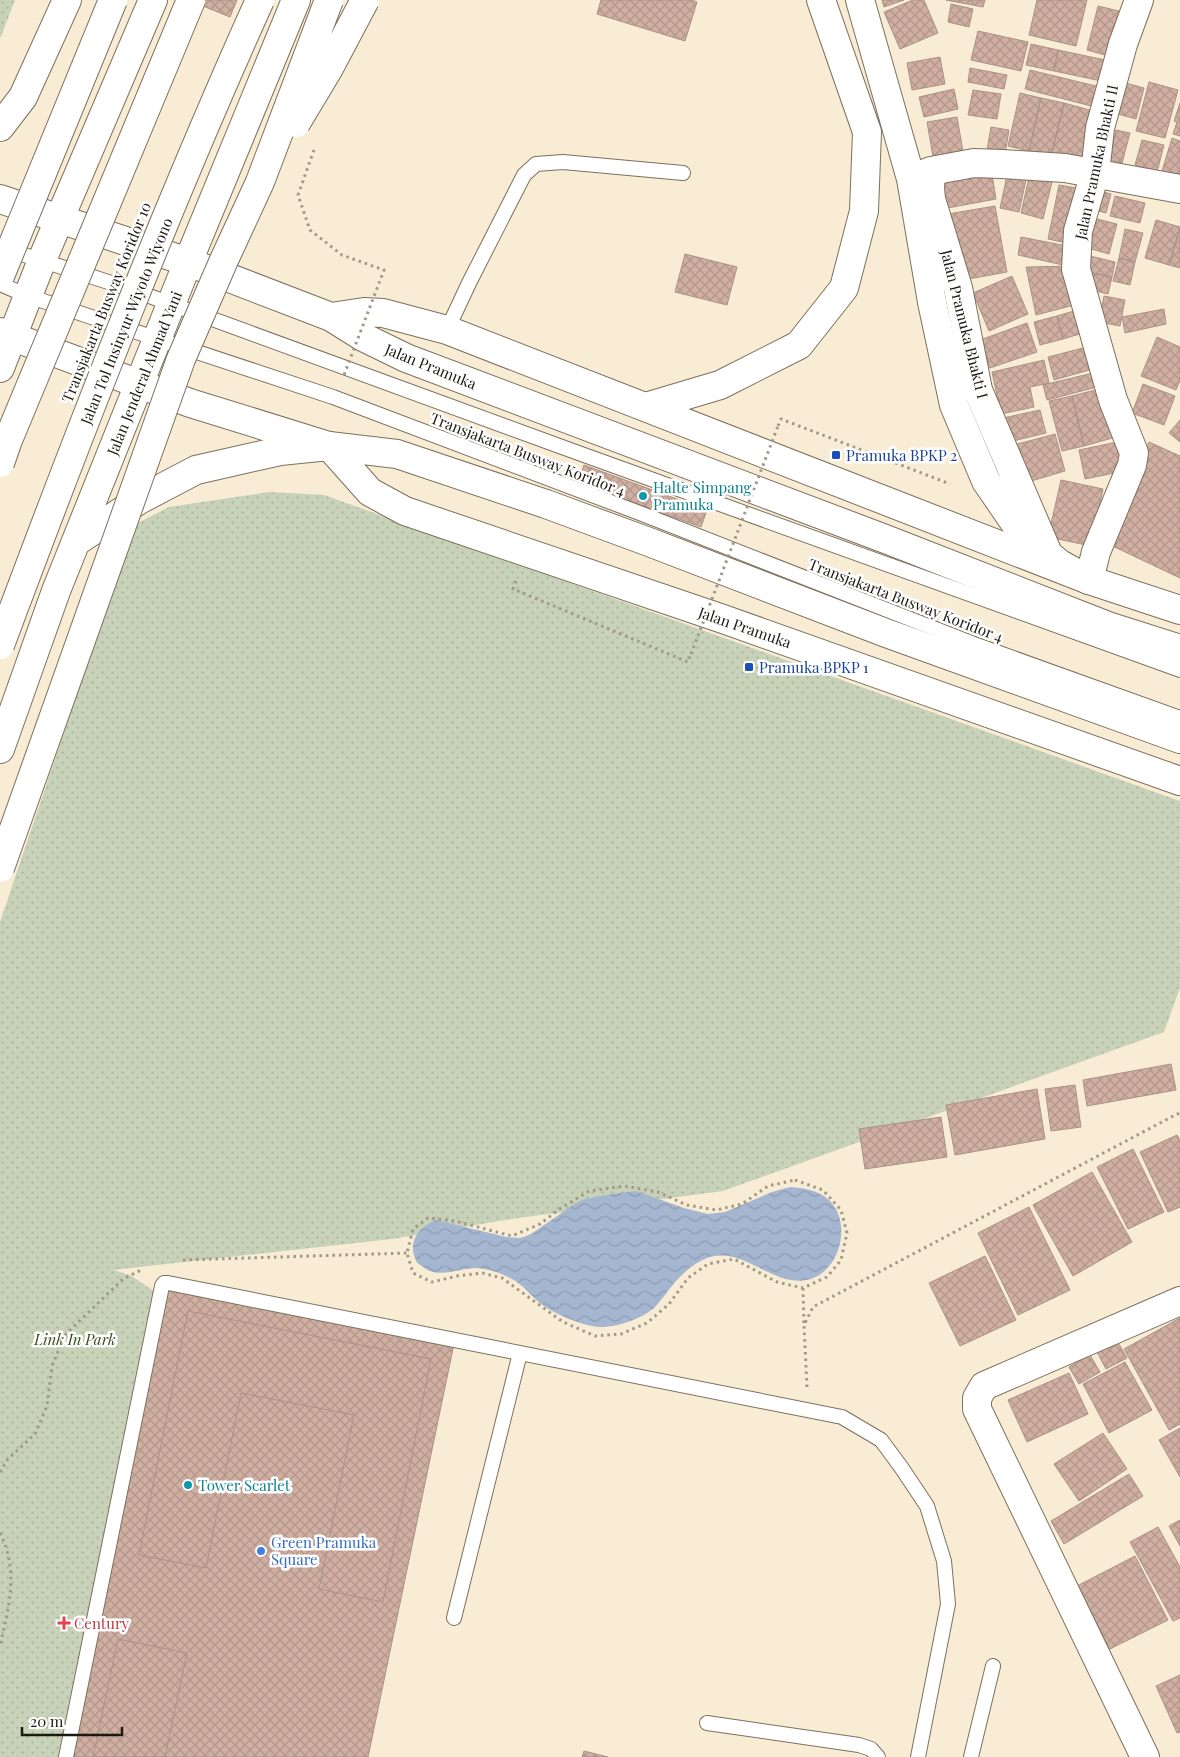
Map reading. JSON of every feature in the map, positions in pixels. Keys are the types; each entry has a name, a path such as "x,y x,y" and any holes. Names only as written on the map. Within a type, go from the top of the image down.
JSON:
{"main road":[{"path":"0,126 23,96 67,0"},
{"path":"0,276 113,0"},
{"path":"0,368 6,334 28,296 42,260 72,223 153,0"},
{"path":"0,463 190,0"},
{"name":"Jalan Tol Insinyur Wiyoto Wiyono","path":"0,645 73,451 213,105 260,0"},
{"name":"Jalan Jenderal Ahmad Yani","path":"0,749 56,591 296,0"},
{"path":"0,868 181,359 260,182 329,0"},
{"path":"260,182 330,68 365,0"},
{"path":"646,407 720,385 798,345 844,288 864,211 867,132 821,0"},
{"path":"860,0 921,175 932,302 954,405 986,481 1021,532 1060,564 1089,580 1134,634"},
{"name":"Jalan Pramuka Bhakti II","path":"1089,580 1096,552 1132,465 1134,453 1113,400 1076,269 1078,231 1095,173 1100,128 1123,44 1139,0"},
{"path":"921,175 974,163 1064,168 1180,189"},
{"name":"Jalan Pramuka","path":"0,199 188,262 331,317 363,337 406,358 1134,634 1180,649"},
{"name":"Jalan Pramuka","path":"331,317 364,312 383,313 448,330 1089,580 1180,610"},
{"path":"6,334 190,403 329,446 397,454 546,504 886,633 1180,739"},
{"path":"77,541 139,500 196,470 280,451 329,446"},
{"name":"Jalan Pramuka","path":"329,446 370,492 405,511 723,618 1180,781"},
{"path":"1145,1757 977,1409 977,1398 984,1386 1180,1301"}],"lane":[{"path":"0,452 69,268 72,223 182,0"},
{"name":"Transjakarta Busway Koridor 10","path":"0,621 95,368 251,0"},
{"path":"448,330 469,283 524,174 536,164 563,162 683,173"},
{"name":"Transjakarta Busway Koridor 4","path":"0,247 69,268 172,304 1180,670"},
{"name":"Transjakarta Busway Koridor 4","path":"0,284 28,296 333,397 637,512 974,644 1180,718"},
{"path":"66,1757 164,1283 842,1417 882,1440 926,1506 944,1561 948,1604 918,1757"},
{"path":"454,1618 520,1353"},
{"path":"971,1757 993,1666"},
{"path":"707,1722 859,1745 872,1749 878,1757"}],"path":[{"path":"527,553 513,589 688,662 781,419 950,484"},
{"path":"804,1325 813,1307 1180,1114"},
{"path":"795,1180 824,1190 841,1210 847,1233 841,1260 827,1277 803,1288 777,1282 734,1259 708,1264 688,1278 669,1304 647,1323 621,1334 595,1336 563,1322 502,1278 482,1273 432,1282 413,1273 407,1253 413,1230 428,1218 455,1221 512,1236 540,1224 561,1208 589,1191 624,1186 658,1192 687,1205 716,1210 742,1204 768,1186 795,1180"},
{"path":"803,1288 808,1410"},
{"path":"0,1533 7,1547 12,1578 7,1618 0,1646"}],"green space":[{"path":"0,0 15,0 0,39"},
{"name":"Link In Park","path":"269,492 324,495 1180,801 1180,988 1164,1032 723,1191 518,1218 392,1239 113,1270 130,1275 160,1295 65,1757 0,1757 0,922 134,525 169,507"}],"water":[{"path":"790,1187 811,1190 825,1197 836,1209 840,1220 840,1244 830,1266 821,1274 811,1279 797,1281 784,1279 734,1257 707,1258 683,1274 648,1313 623,1324 597,1327 572,1320 550,1310 508,1277 486,1269 476,1268 441,1273 434,1272 417,1263 413,1252 414,1242 418,1233 425,1226 436,1220 506,1237 521,1238 531,1234 576,1203 585,1199 636,1191 684,1208 708,1214 725,1212 772,1192"}],"building":[{"path":"200,0 237,0 230,17 198,4"},
{"path":"601,0 692,0 697,2 685,41 597,14"},
{"path":"882,0 904,0 884,7"},
{"path":"913,0 924,0 938,33 900,49 884,12"},
{"path":"946,0 985,0 983,7"},
{"path":"1037,0 1087,0 1076,46 1029,35"},
{"path":"951,4 973,9 969,27 948,22"},
{"path":"1098,6 1127,13 1116,58 1087,50"},
{"path":"978,31 1028,42 1021,71 971,60"},
{"path":"1031,44 1058,50 1054,71 1026,65"},
{"path":"1058,50 1110,61 1106,82 1054,71"},
{"path":"940,57 945,84 912,90 907,63"},
{"path":"970,68 1007,75 1004,89 968,82"},
{"path":"1030,70 1100,87 1095,107 1025,89"},
{"path":"1122,82 1144,88 1136,119 1114,113"},
{"path":"1149,82 1178,90 1165,138 1136,131"},
{"path":"954,89 958,109 924,117 919,97"},
{"path":"973,90 1001,94 997,119 968,115"},
{"path":"1020,93 1041,98 1029,151 1008,146"},
{"path":"1041,98 1064,103 1051,157 1029,151"},
{"path":"1064,103 1097,112 1085,164 1051,157"},
{"path":"1180,103 1180,136 1173,134 1177,122 1174,121"},
{"path":"957,117 965,163 935,168 927,122"},
{"path":"991,127 1009,130 1004,160 986,156"},
{"path":"1116,130 1130,133 1122,163 1109,160"},
{"path":"1172,138 1180,141 1180,176 1162,171"},
{"path":"1142,140 1164,145 1157,172 1135,165"},
{"path":"991,168 996,199 942,209 940,179"},
{"path":"1008,171 1027,175 1019,212 1000,208"},
{"path":"1030,173 1053,178 1043,219 1021,213"},
{"path":"1059,185 1082,189 1071,244 1048,239"},
{"path":"1093,189 1111,194 1106,213 1088,208"},
{"path":"1115,196 1145,203 1140,223 1110,216"},
{"path":"995,206 1007,272 963,280 942,215"},
{"path":"1089,217 1117,224 1109,254 1081,246"},
{"path":"1156,220 1180,227 1169,265 1145,258"},
{"path":"1180,228 1180,268 1169,265"},
{"path":"1125,229 1143,233 1135,262 1119,258"},
{"path":"1021,237 1067,246 1063,265 1018,255"},
{"path":"685,254 737,267 727,305 675,292"},
{"path":"1090,256 1115,262 1112,277 1087,272"},
{"path":"1119,258 1135,262 1130,285 1113,281"},
{"path":"1074,266 1082,303 1036,315 1026,267"},
{"path":"1087,272 1112,277 1108,294 1083,288"},
{"path":"1012,276 1028,314 989,331 973,293"},
{"path":"1104,296 1125,300 1120,326 1099,322"},
{"path":"1087,307 1093,330 1063,339 1057,316"},
{"path":"1164,309 1166,324 1125,333 1122,317"},
{"path":"1057,316 1063,339 1040,345 1034,322"},
{"path":"1027,323 1037,352 990,368 980,340"},
{"path":"1157,337 1180,347 1180,380 1176,390 1141,376"},
{"path":"1087,347 1093,369 1054,380 1048,357"},
{"path":"1044,360 1049,383 1030,387 1034,407 1001,414 992,372"},
{"path":"1093,373 1097,387 1047,400 1043,385"},
{"path":"1143,384 1175,396 1164,425 1132,413"},
{"path":"1103,388 1116,437 1084,446 1072,396"},
{"path":"1072,396 1084,446 1062,451 1049,401"},
{"path":"1040,410 1046,433 1009,442 1003,418"},
{"path":"1180,420 1180,442 1169,433"},
{"path":"1055,434 1065,471 1021,484 1010,446"},
{"path":"1122,441 1129,470 1085,479 1079,450"},
{"path":"1149,442 1180,456 1180,578 1102,541"},
{"name":"Halte Simpang Pramuka","path":"584,465 707,510 701,527 578,483"},
{"path":"1061,480 1103,489 1091,546 1048,537"},
{"path":"1171,1064 1176,1090 1087,1106 1083,1080"},
{"path":"1075,1085 1081,1127 1051,1131 1045,1089"},
{"path":"1037,1089 1045,1139 955,1155 946,1105"},
{"path":"941,1117 947,1157 865,1169 859,1129"},
{"path":"1177,1135 1180,1140 1180,1207 1168,1212 1140,1152"},
{"path":"1133,1149 1164,1212 1128,1229 1097,1167"},
{"path":"1092,1172 1132,1242 1073,1276 1033,1205"},
{"path":"1029,1207 1070,1290 1018,1315 978,1233"},
{"path":"985,1256 1016,1320 960,1346 929,1283"},
{"name":"Green Pramuka Square","path":"165,1284 454,1344 368,1757 67,1757"},
{"name":"Tower Scarlet","path":"188,1311 431,1359 383,1602 319,1589 354,1415 241,1393 206,1568 139,1555"},
{"path":"1180,1318 1180,1424 1169,1430 1124,1349"},
{"path":"1116,1339 1127,1358 1106,1369 1096,1350"},
{"path":"1090,1355 1100,1372 1079,1384 1069,1367"},
{"path":"1125,1362 1152,1410 1109,1433 1083,1384"},
{"path":"1069,1373 1088,1414 1027,1442 1008,1400"},
{"path":"1180,1428 1180,1477 1159,1440"},
{"path":"1103,1433 1127,1469 1079,1501 1054,1464"},
{"path":"1129,1474 1143,1496 1064,1544 1051,1521"},
{"path":"1180,1520 1180,1546 1169,1526"},
{"path":"1158,1527 1180,1567 1180,1618 1173,1621 1130,1542"},
{"path":"1135,1556 1168,1620 1110,1649 1077,1586"},
{"path":"118,1639 187,1653 165,1757 93,1757"},
{"path":"1180,1675 1180,1732 1177,1733 1156,1686"},
{"path":"584,1751 608,1757 582,1757"}],"place":[{"name":"Pramuka BPKP 2","path":"836,455"},
{"name":"Halte Simpang Pramuka","path":"643,496"},
{"name":"Pramuka BPKP 1","path":"749,667"},
{"name":"Tower Scarlet","path":"188,1485"},
{"name":"Green Pramuka Square","path":"261,1551"},
{"name":"Century","path":"64,1623"}]}
